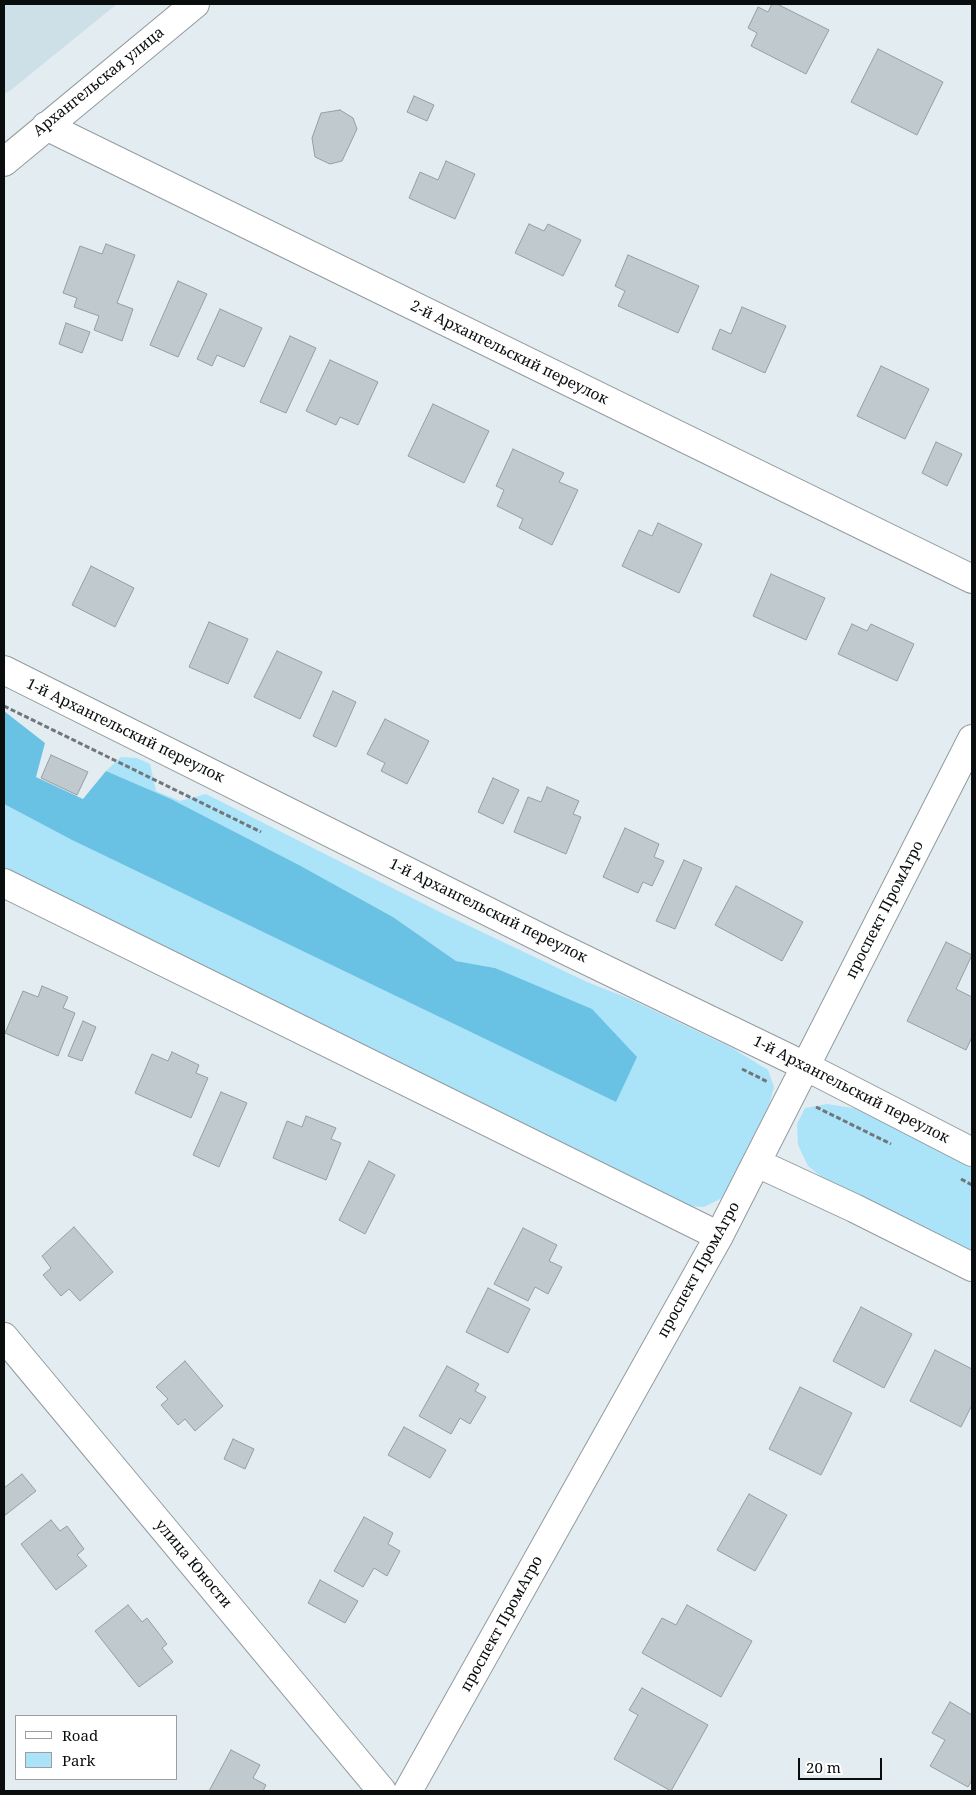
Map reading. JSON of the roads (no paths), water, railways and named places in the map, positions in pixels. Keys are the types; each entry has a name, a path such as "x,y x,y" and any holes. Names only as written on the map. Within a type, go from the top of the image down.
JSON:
{"street":[{"name":"Архангельская улица","path":"7,153 46,126 195,4"},
{"name":"2-й Архангельский переулок","path":"46,126 972,580"},
{"name":"1-й Архангельский переулок","path":"4,670 559,947 805,1066 972,1152"},
{"name":"проспект ПромАгро","path":"408,1791 719,1236 972,739"},
{"path":"4,883 719,1236"},
{"path":"757,1163 854,1208 972,1267"},
{"name":"улица Юности","path":"4,1337 382,1791"}]}
